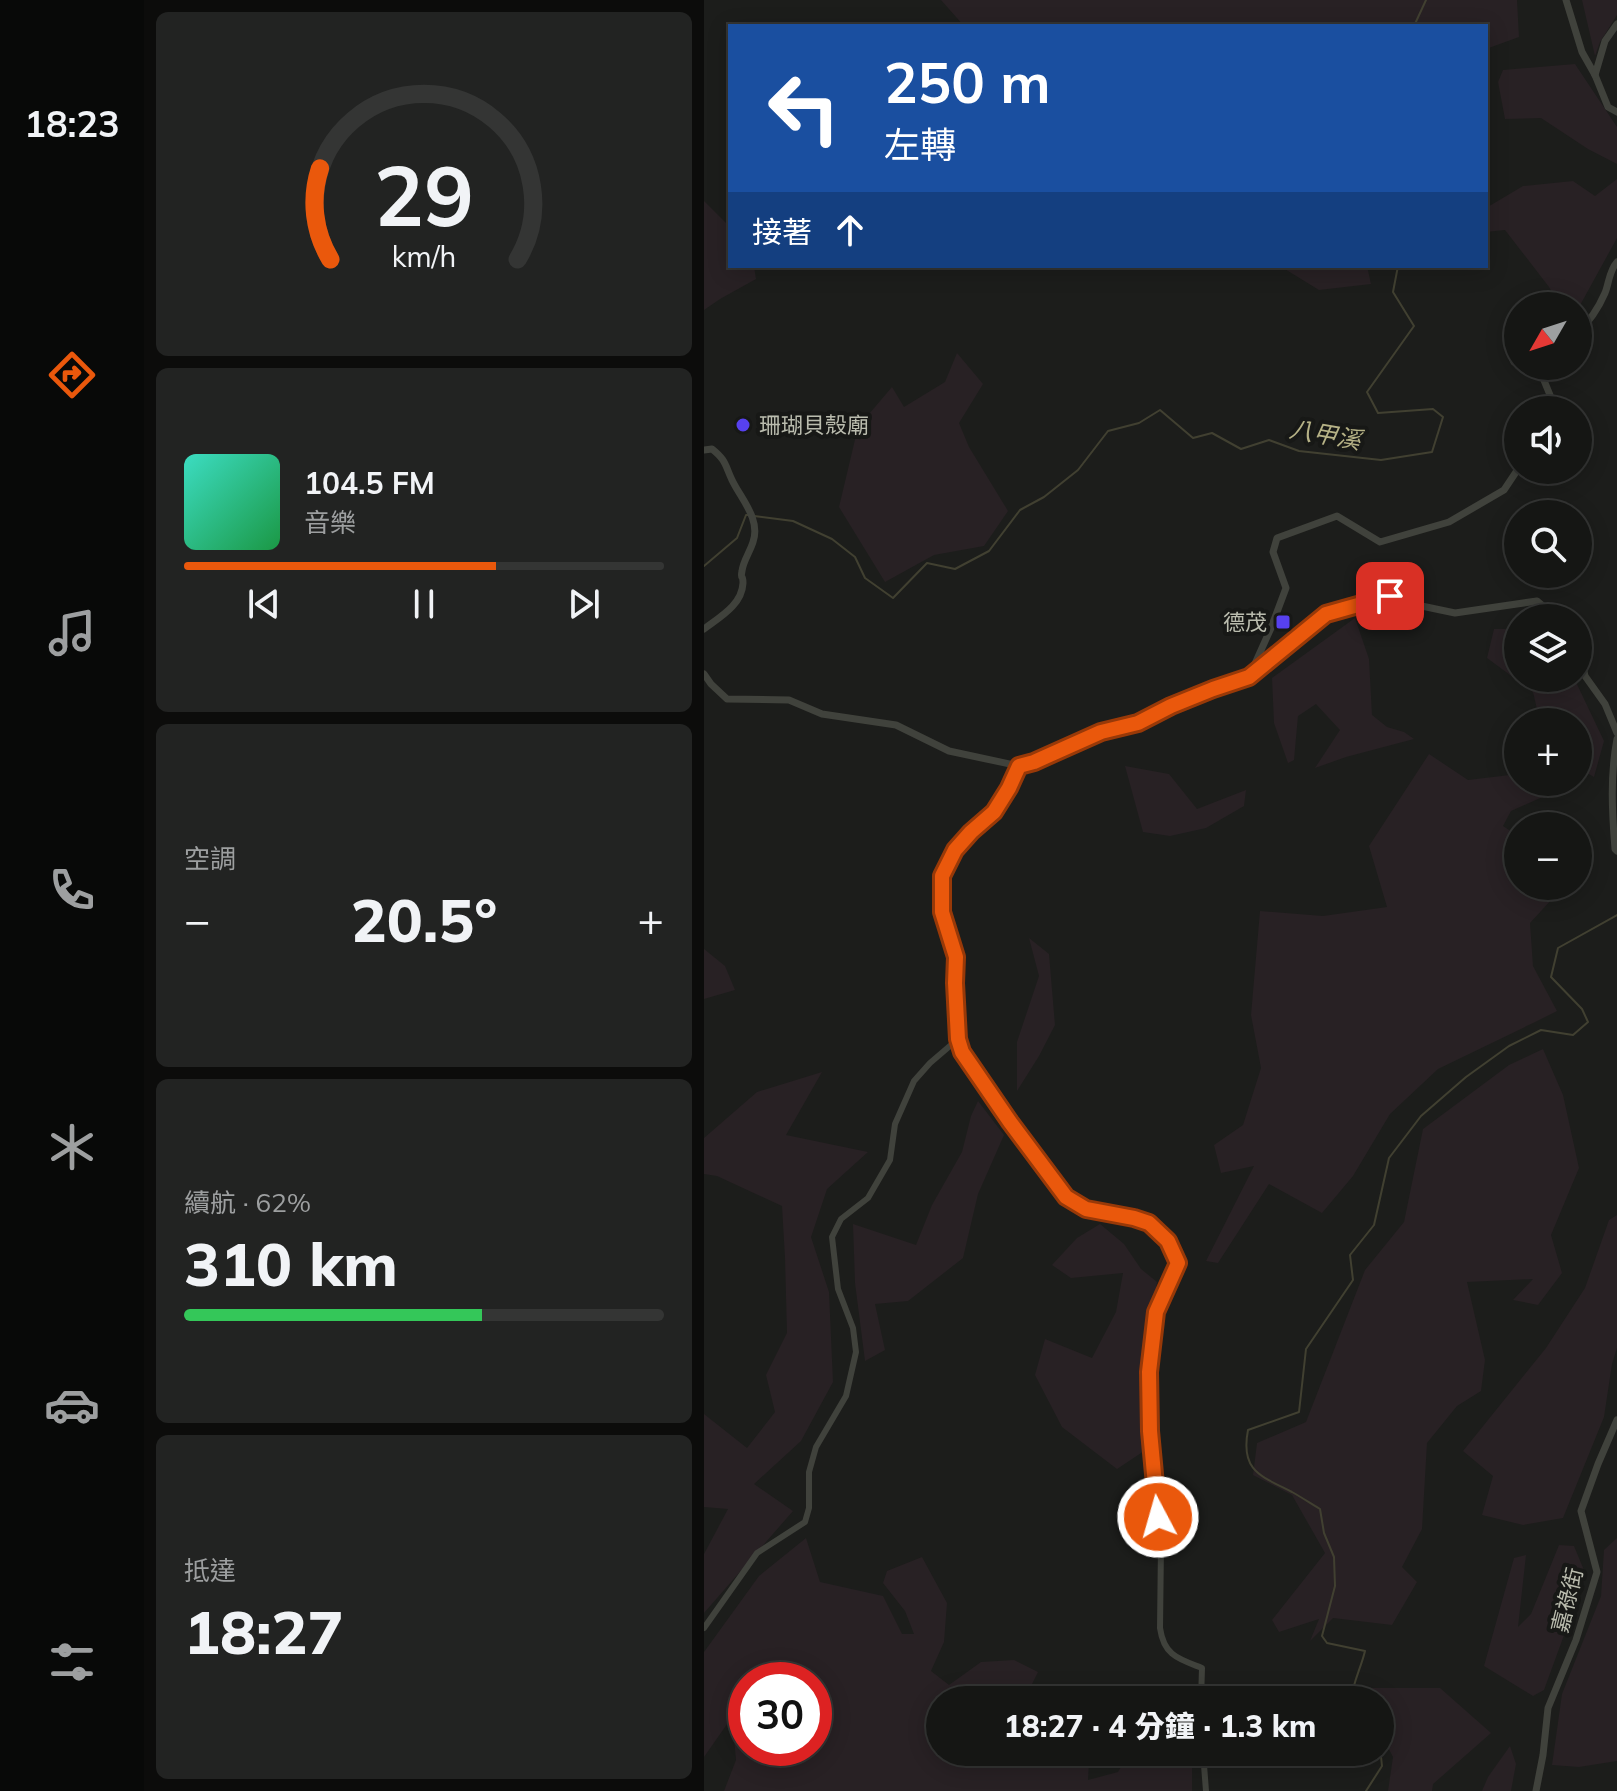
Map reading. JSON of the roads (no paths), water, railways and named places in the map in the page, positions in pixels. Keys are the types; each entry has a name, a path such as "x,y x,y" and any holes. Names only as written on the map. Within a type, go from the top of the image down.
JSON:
{"street":[{"path":"1566,0 1582,52 1608,107 1617,112"},
{"path":"1595,75 1605,41 1617,24"},
{"path":"1592,317 1617,262"},
{"path":"704,450 712,449 722,457 749,510 754,539 741,572 743,584 739,597 731,609 704,629"},
{"path":"1249,677 1286,588 1273,552 1277,538 1337,516 1380,542 1449,522 1504,490 1508,484"},
{"path":"704,674 727,699 789,700 822,714 896,725 949,751 1019,766 1101,732 1138,723 1199,694 1249,677 1326,614 1390,596 1455,613 1504,606"},
{"path":"1516,604 1537,601 1541,604"},
{"path":"1592,686 1605,704 1617,733"},
{"path":"1617,739 1612,766 1612,811 1617,851"},
{"path":"1019,766 994,812 955,850 942,876 942,912 956,957 958,1039 962,1052 1002,1111 1066,1197 1086,1209 1149,1223 1168,1241 1178,1263 1156,1312 1149,1372 1150,1431 1161,1545 1160,1628 1162,1639 1176,1658 1202,1668 1201,1686"},
{"path":"704,1628 757,1553 805,1522 809,1508 809,1472 816,1447 846,1396 856,1352 853,1328 838,1289 832,1237 841,1219 868,1198 890,1160 895,1124 914,1081 958,1039"},
{"name":"嘉祿街","path":"1536,1791 1548,1708 1576,1640 1597,1572 1581,1511 1617,1420"},
{"path":"1204,1766 1206,1791"}],"waterway":[{"name":"八甲溪","path":"1415,24 1426,0"},
{"name":"八甲溪","path":"754,516 793,521 832,539 855,557 865,578 893,598 927,563 955,569 989,551 1020,510 1044,497 1078,470 1108,431 1139,423 1160,410 1193,438 1212,433 1241,449 1269,440 1299,451 1381,460 1432,452 1443,417 1433,409 1378,413 1367,392 1414,326 1393,292 1398,268"},
{"name":"八甲溪","path":"704,566 737,538 748,515"},
{"path":"1353,1686 1365,1651 1327,1643 1322,1636 1335,1586 1334,1557 1324,1533 1320,1509 1255,1470 1247,1455 1248,1430 1299,1412 1306,1349 1353,1280 1350,1255 1374,1225 1389,1158 1421,1116 1466,1077 1509,1046 1541,1030 1573,1035 1588,1022 1582,1009 1551,977 1558,948 1617,915"},
{"path":"1366,1791 1382,1766"}],"place":[{"name":"珊瑚貝殼廟","path":"743,425"},
{"name":"德茂","path":"1283,622"}]}
